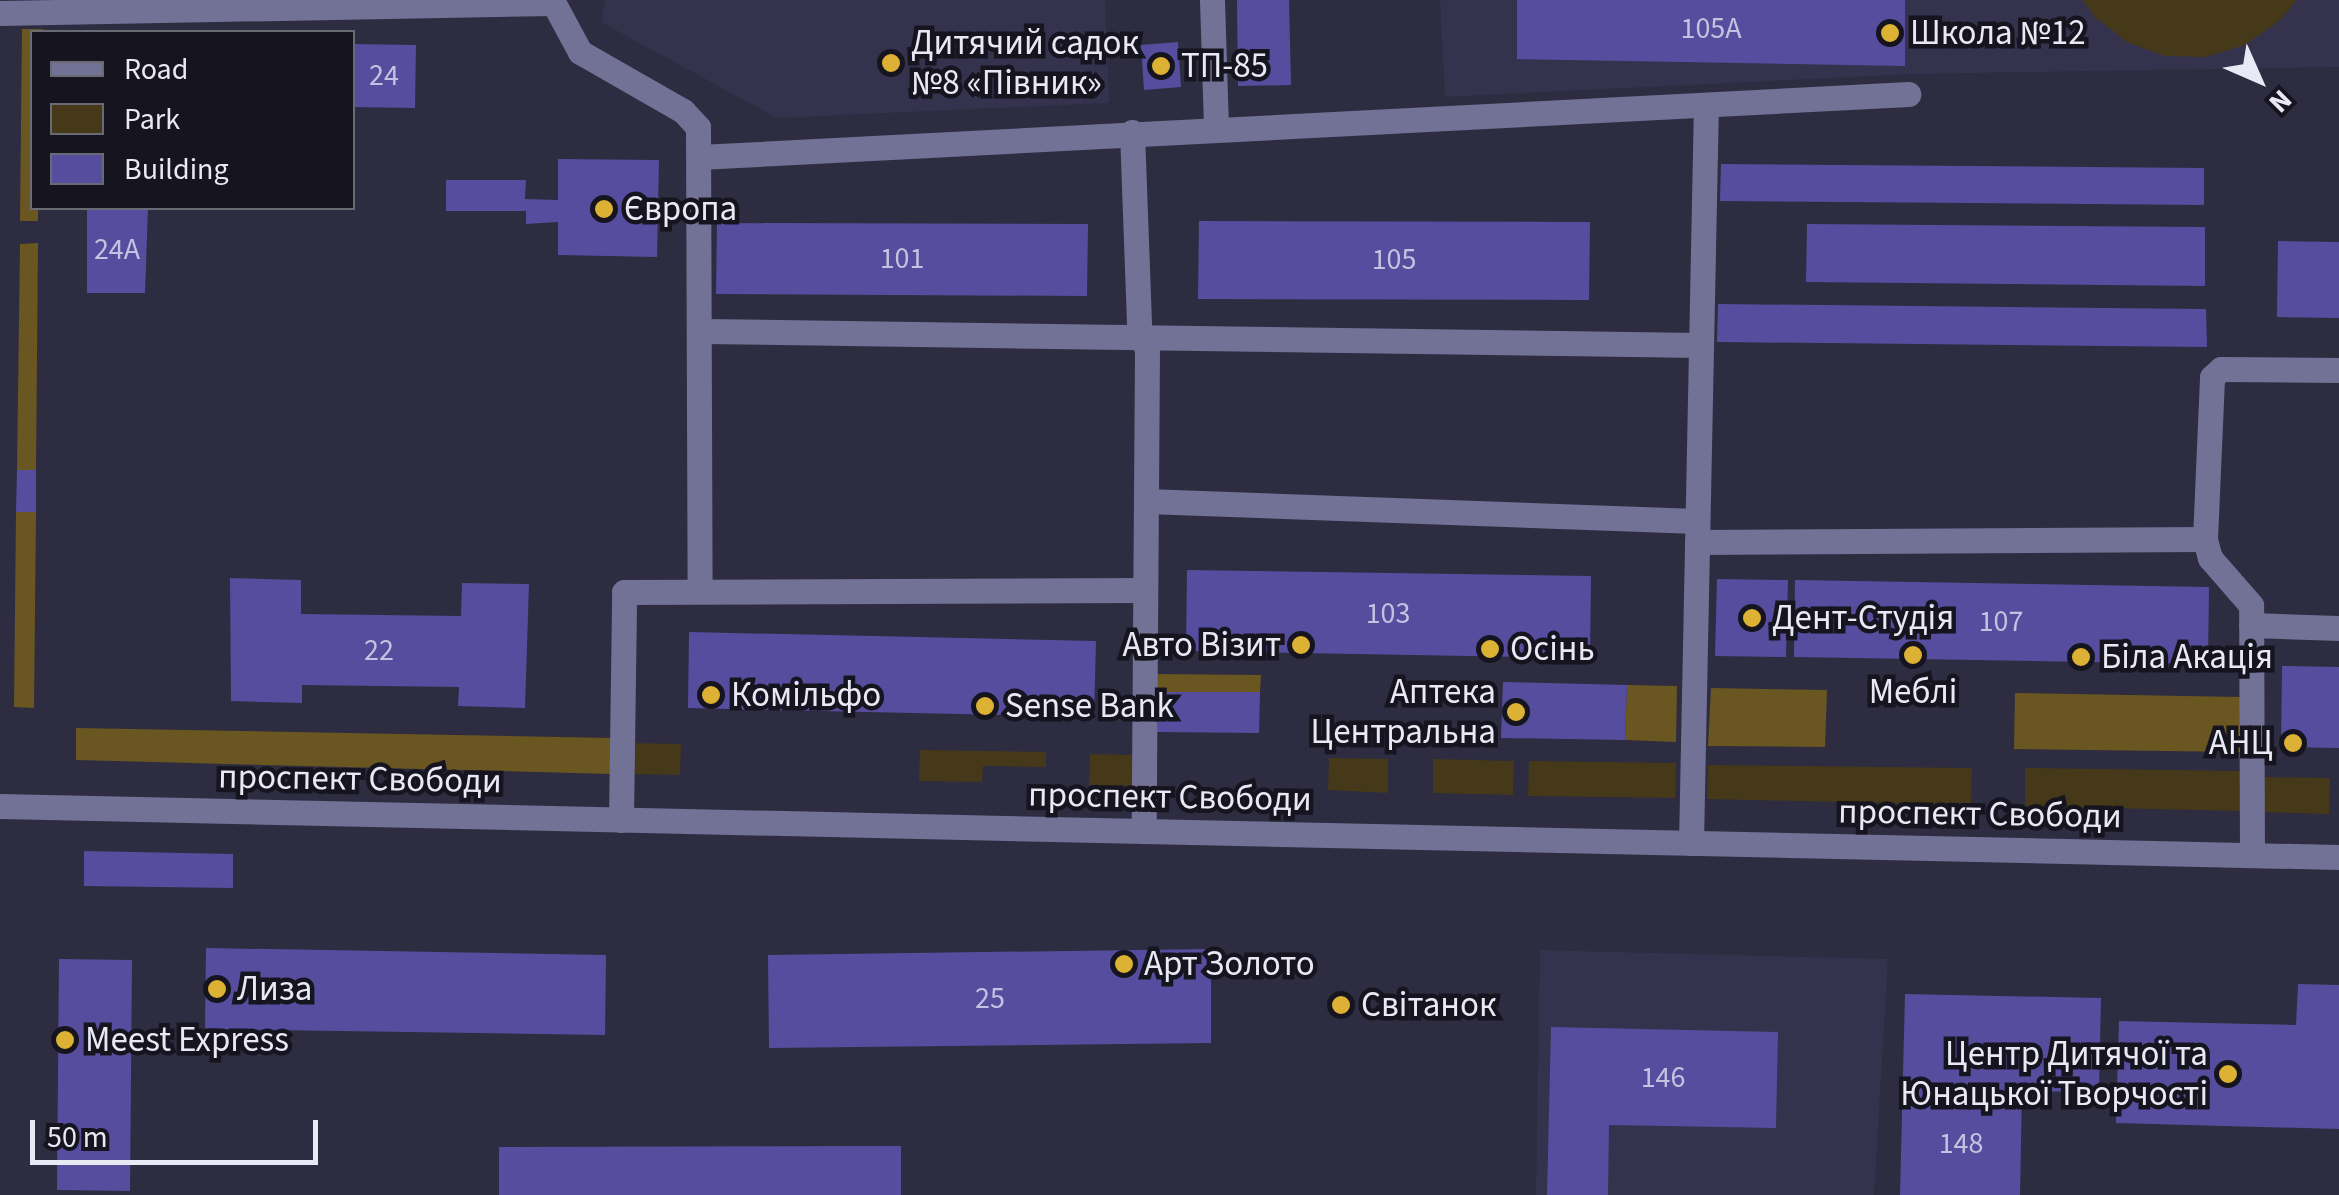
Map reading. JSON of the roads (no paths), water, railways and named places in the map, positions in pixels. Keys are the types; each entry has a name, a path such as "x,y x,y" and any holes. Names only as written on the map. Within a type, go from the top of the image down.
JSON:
{"street":[{"path":"1212,0 1216,129"},
{"path":"0,13 553,2 580,52 698,127 702,331 700,591"},
{"path":"699,157 1908,94"},
{"path":"1691,843 1706,105"},
{"path":"1132,132 1139,326 1144,338 1144,831"},
{"path":"702,331 1701,345"},
{"path":"2252,855 2251,605 2210,558 2205,539 2214,372 2339,370"},
{"path":"1146,501 1697,532 2205,539"},
{"path":"620,820 621,595 700,591 1146,590"},
{"path":"2251,625 2339,628"},
{"name":"проспект Свободи","path":"0,806 2339,857"}],"place":[{"name":"Школа №12","path":"1890,33"},
{"name":"Дитячий садок №8 «Півник»","path":"891,63"},
{"name":"ТП-85","path":"1161,66"},
{"name":"Європа","path":"604,209"},
{"name":"Дент-Студія","path":"1752,618"},
{"name":"Авто Візит","path":"1301,645"},
{"name":"Осінь","path":"1490,649"},
{"name":"Меблі","path":"1913,655"},
{"name":"Біла Акація","path":"2081,657"},
{"name":"Комільфо","path":"711,695"},
{"name":"Sense Bank","path":"985,706"},
{"name":"Аптека Центральна","path":"1516,712"},
{"name":"АНЦ","path":"2293,743"},
{"name":"Арт Золото","path":"1124,964"},
{"name":"Лиза","path":"217,989"},
{"name":"Свiтанок","path":"1341,1005"},
{"name":"Meest Express","path":"65,1040"},
{"name":"Центр Дитячої та Юнацької Творчості","path":"2228,1074"}]}
